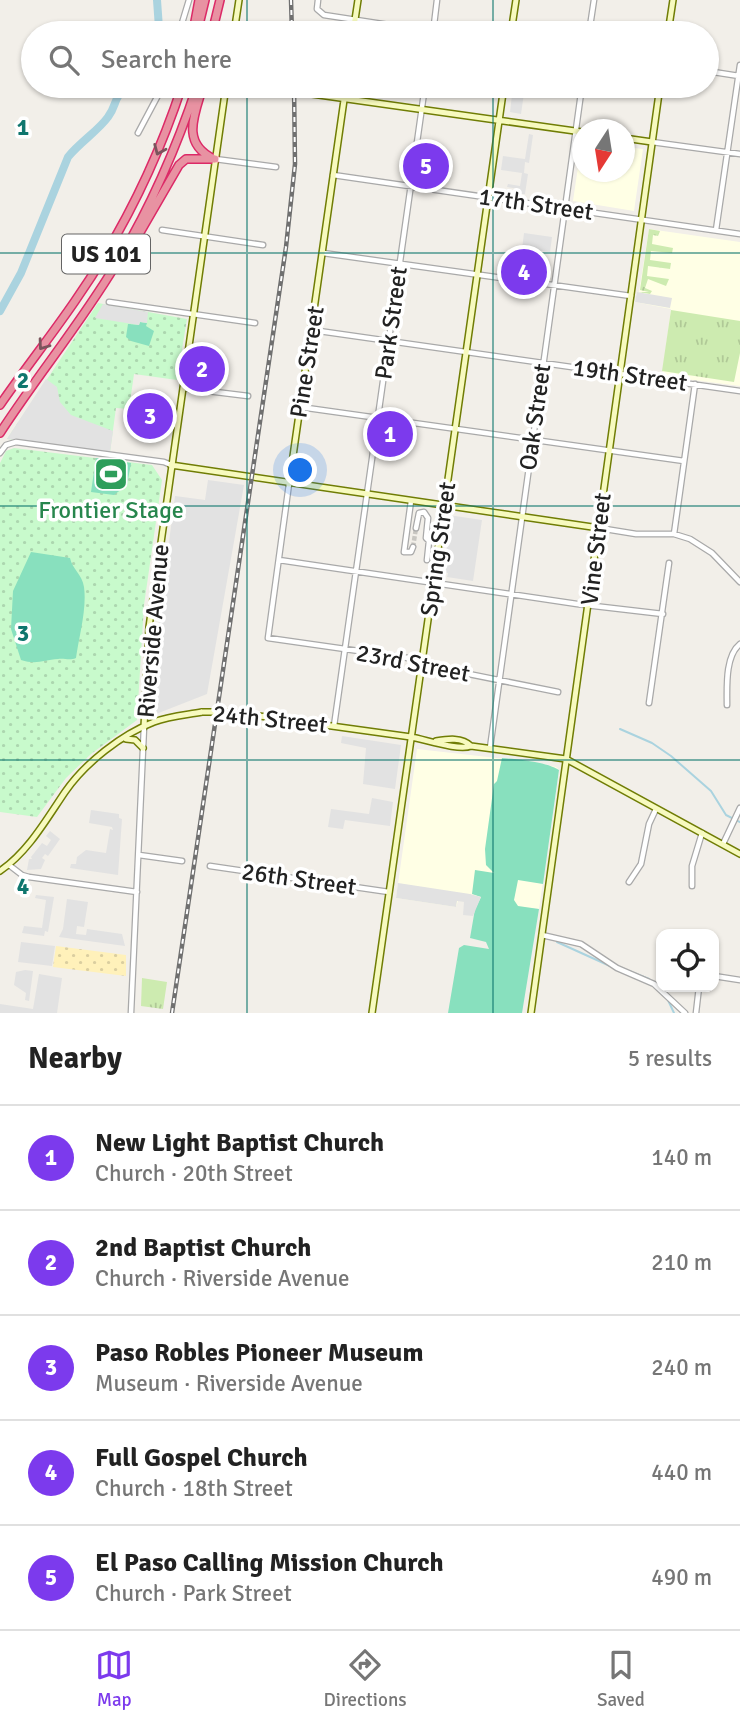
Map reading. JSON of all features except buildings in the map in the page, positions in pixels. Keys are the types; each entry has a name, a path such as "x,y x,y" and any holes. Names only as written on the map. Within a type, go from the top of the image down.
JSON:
{"highway":[{"path":"196,21 199,0"},
{"path":"199,21 205,0"},
{"path":"216,21 219,0"},
{"name":"US 101","path":"0,405 76,299 114,239 146,178 177,98"},
{"name":"US 101","path":"0,433 115,267 150,203 193,98"},
{"path":"200,98 193,139 202,152 215,159"},
{"path":"76,325 83,320 117,272 179,165 187,159 215,159"}],"main road":[{"path":"236,21 239,0"},
{"path":"355,20 358,0"},
{"path":"513,21 516,0"},
{"path":"670,21 673,0"},
{"name":"Riverside Avenue","path":"144,727 149,626 224,98"},
{"path":"345,98 572,131"},
{"name":"Pine Street","path":"289,484 345,98"},
{"name":"Spring Street","path":"372,1013 502,98"},
{"name":"Vine Street","path":"531,1013 658,98"},
{"path":"635,139 652,142"},
{"path":"171,465 598,528"},
{"name":"24th Street","path":"0,871 9,865 36,835 75,780 92,764 144,727 168,718 202,712 230,712 436,741 467,741 471,746 566,759 740,854"},
{"path":"123,740 135,740 143,748"}],"street":[{"path":"183,21 189,0"},
{"path":"318,0 317,9 320,14 361,21"},
{"path":"434,21 437,0"},
{"path":"591,21 594,0"},
{"path":"716,230 740,65"},
{"path":"719,73 739,76"},
{"path":"138,133 157,98"},
{"name":"Park Street","path":"334,726 423,98"},
{"name":"Oak Street","path":"577,119 580,98"},
{"path":"652,142 740,154"},
{"name":"Oak Street","path":"490,748 572,154"},
{"path":"215,159 276,167"},
{"name":"17th Street","path":"333,175 740,234"},
{"path":"162,230 264,245"},
{"path":"323,253 631,296"},
{"path":"108,302 255,323"},
{"name":"19th Street","path":"312,330 740,391"},
{"path":"674,534 695,384"},
{"path":"182,387 248,396"},
{"path":"300,407 684,461"},
{"path":"0,453 6,445 16,442 171,465"},
{"name":"Pine Street","path":"268,638 289,484"},
{"path":"411,501 404,552 411,552 413,547"},
{"path":"427,560 429,541 426,538 430,504"},
{"path":"416,528 419,513 424,512 428,518"},
{"path":"598,528 636,534 674,534 690,539 705,547 740,582"},
{"path":"429,541 439,542"},
{"path":"279,560 589,606 663,614"},
{"path":"649,703 669,563"},
{"name":"23rd Street","path":"268,638 415,659 429,666 558,692"},
{"path":"727,705 727,683 733,654 740,644"},
{"name":"Riverside Avenue","path":"131,1013 144,727"},
{"path":"723,844 740,808"},
{"path":"629,882 641,864 649,824 656,809"},
{"path":"692,886 692,866 702,834"},
{"path":"139,855 182,862"},
{"path":"9,865 29,877 137,892"},
{"name":"26th Street","path":"210,866 389,891"},
{"path":"542,934 581,944 617,968 654,984 685,1013"},
{"path":"719,977 740,980"},
{"path":"696,1013 698,992"}],"shaded area":[{"path":"512,98 523,98 521,114 510,112"},
{"path":"529,134 533,135 529,163 525,162 524,173 528,174 525,194 519,194 520,189 507,187 508,184 520,186 522,173 501,170 503,156 525,159"},
{"path":"635,148 643,149 634,211 573,201 576,182 635,182"},
{"path":"649,229 740,242 740,386 662,376 671,309 635,302"},
{"path":"524,233 552,237 550,252 522,249"},
{"path":"637,292 672,298 670,308 635,302"},
{"path":"103,304 148,312 147,323 140,322 139,325 95,318"},
{"path":"46,379 57,387 60,402 71,415 113,431 110,452 7,439"},
{"path":"208,480 244,485 207,694 151,716 161,603 175,496 205,500"},
{"path":"451,517 482,520 473,581 447,577 448,573 443,572"},
{"path":"342,736 401,745 395,789 363,784 366,748 341,743"},
{"path":"417,749 533,762 559,770 539,909 458,901 456,907 396,898"},
{"path":"372,798 393,802 390,826 345,820 343,829 328,827 331,809 369,814"},
{"path":"91,810 119,814 122,819 118,875 70,868 86,850 106,853 112,827 89,823"},
{"path":"50,831 60,839 48,856 45,854 42,858 45,860 41,869 27,870 29,859 32,859 42,843 47,846 51,840 46,836"},
{"path":"398,883 481,897 473,916 463,915 464,902 457,901 456,907 396,898"},
{"path":"36,895 54,897 48,932 45,931 44,936 22,933 24,926 42,928 46,900 35,898"},
{"path":"67,899 88,902 84,927 77,926 76,934 86,935 87,929 122,934 125,946 59,937 63,929"},
{"path":"21,942 55,946 52,966 18,962"},
{"path":"33,971 29,1001 25,1000 26,993 14,985 16,972"},
{"path":"39,974 62,978 57,1013 0,1013 0,1004 33,1009"}],"green space":[{"path":"649,229 660,231 658,236 653,235 652,244 673,248 672,253 651,251 650,260 671,263 670,269 648,266 647,276 669,279 666,286 648,279 645,288 652,291 650,294 639,292 649,292 640,290"},
{"path":"98,303 187,319 177,380 134,374 129,409 116,408 110,452 7,439"},
{"path":"671,310 740,321 740,353 734,382 662,371"},
{"path":"140,322 147,323 146,326 154,331 149,346 126,337 128,324 139,325"},
{"path":"14,448 152,465 162,480 144,605 137,720 91,754 66,778 37,817 0,812 0,463 6,451"},
{"name":"Frontier Stage","path":"96,458 131,463 127,485 114,495 91,492"},
{"path":"31,552 70,558 81,579 84,604 76,658 36,662 21,660 11,629 13,591"},
{"path":"502,758 540,763 559,770 543,884 518,880 514,900 518,906 539,909 522,1013 448,1013 459,948 464,945 489,949 486,942 470,938 475,909 481,897 472,894 475,870 494,873 486,865 485,849 494,784"},
{"path":"142,978 167,982 163,1009 141,1006"}],"sand":[{"path":"56,946 126,955 126,976 53,967"}],"waterway":[{"path":"157,0 158,21"},
{"path":"0,311 21,273 68,157 104,122 118,98"},
{"path":"620,729 652,743 671,756 711,791 726,815 740,822"},
{"path":"557,942 610,966"},
{"path":"629,971 649,979"},
{"path":"667,998 674,1013"}],"tunnel":[{"path":"413,547 416,528"}],"railway":[{"path":"291,0 292,21"},
{"path":"172,1013 286,247 295,164 294,98"}],"place":[{"name":"El Paso Calling Mission Church","path":"426,166"},
{"name":"Full Gospel Church","path":"524,272"},
{"name":"2nd Baptist Church","path":"202,369"},
{"name":"Paso Robles Pioneer Museum","path":"150,416"},
{"name":"New Light Baptist Church","path":"390,434"},
{"name":"Frontier Stage","path":"111,474"}]}
